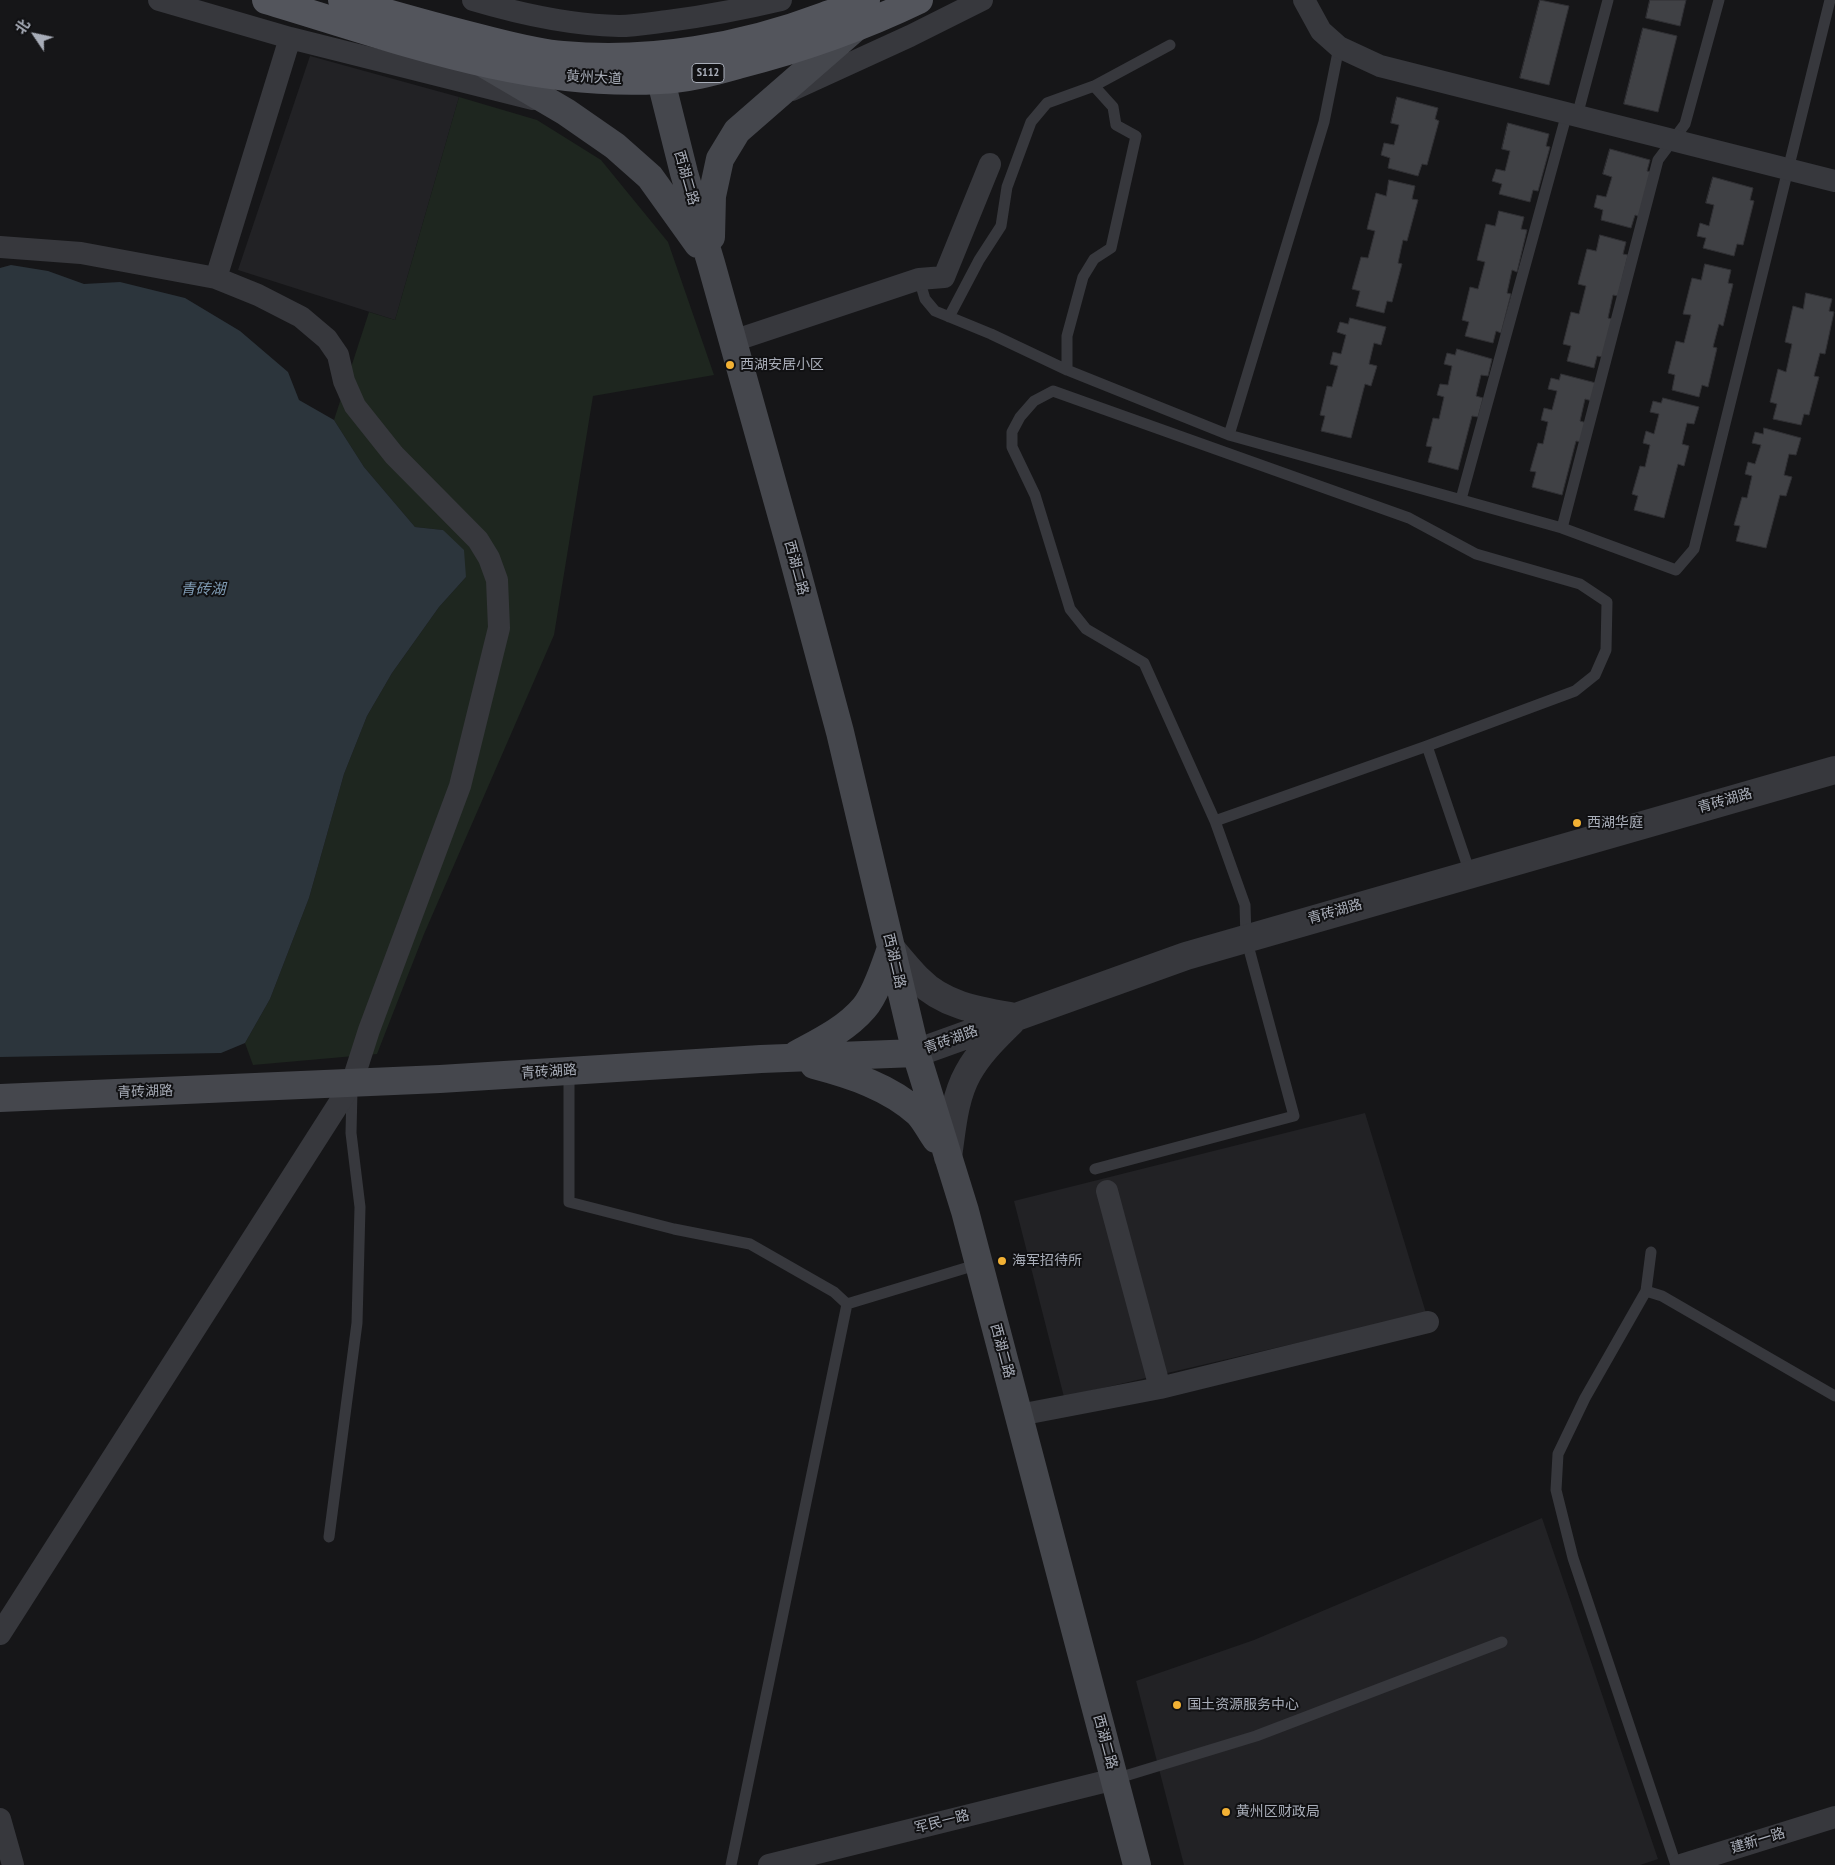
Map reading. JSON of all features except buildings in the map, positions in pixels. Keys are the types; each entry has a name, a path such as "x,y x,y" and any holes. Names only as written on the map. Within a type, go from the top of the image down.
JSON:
{"main road":[{"name":"黄州大道","path":"266,0 486,64 563,77 608,80 657,68 699,49 787,30 866,0"},
{"name":"黄州大道","path":"342,0 459,33 545,52 700,75 778,55 854,29 881,19 919,0"},
{"path":"711,263 712,196 720,159 737,131 854,29"},
{"path":"486,64 616,146 650,178 711,263"},
{"name":"西湖二路","path":"657,68 684,173 711,263 840,732 916,1053 979,1264 1137,1865"},
{"path":"789,1058 835,1034 865,1008 880,978 891,948"},
{"name":"青砖湖路","path":"0,1098 352,1083 789,1058 916,1053"},
{"path":"789,1058 848,1074 888,1091 920,1114 948,1157"}],"street":[{"path":"159,0 290,38 548,102"},
{"path":"473,0 510,11 563,21 619,26 692,18 781,0"},
{"path":"773,98 910,36 982,0"},
{"path":"1304,0 1321,31 1339,47 1380,66 1835,181"},
{"path":"216,278 290,38"},
{"path":"733,342 919,279 944,277 990,164"},
{"path":"0,247 81,253 216,278 258,295 300,317 327,339 338,355 344,381 355,406 394,455 478,540 489,558 497,580 499,628 460,786 369,1030 352,1083 0,1634"},
{"name":"青砖湖路","path":"916,1053 1186,956 1835,770"},
{"path":"891,948 920,982 945,1000 978,1011 1016,1017"},
{"path":"948,1157 954,1111 968,1074 989,1044 1016,1017"},
{"path":"1107,1191 1160,1388"},
{"path":"1018,1415 1160,1388 1428,1322"},
{"name":"军民一路","path":"769,1865 1114,1779"},
{"name":"建新一路","path":"1681,1865 1835,1817"},
{"path":"0,1819 13,1865"}],"lane":[{"path":"1461,499 1572,114 1608,0"},
{"path":"1562,528 1658,160 1685,124 1719,0"},
{"path":"919,279 925,299 935,311 1067,370 1229,435 1562,528 1676,570 1694,549 1830,0"},
{"path":"949,317 979,260 1001,226 1007,187 1032,122 1047,103 1094,86 1170,45"},
{"path":"1229,435 1324,122 1339,47"},
{"path":"1067,370 1067,336 1083,276 1094,260 1111,248 1136,136 1116,125 1113,107 1094,86"},
{"path":"1095,1169 1294,1116 1246,938 1245,905 1215,821 1144,663 1086,629 1070,609 1035,495 1012,446 1012,432 1020,417 1034,401 1053,391 1409,518 1476,554 1580,584 1607,602 1606,650 1595,676 1575,691 1215,821"},
{"path":"1427,746 1470,874"},
{"path":"569,1071 569,1202 674,1228 750,1244 834,1292 848,1304"},
{"path":"329,1537 357,1323 360,1207 351,1133 352,1083"},
{"path":"1651,1252 1646,1291 1585,1398 1558,1454 1556,1490 1573,1558 1676,1865"},
{"path":"848,1304 979,1264"},
{"path":"1646,1291 1662,1296 1835,1396"},
{"path":"731,1865 848,1304"},
{"path":"1114,1779 1256,1736 1502,1642"}],"shaded area":[{"path":"310,56 459,97 395,320 238,270"},
{"path":"459,97 537,120 601,160 668,242 714,375 593,396 554,635 424,934 377,1054 253,1065 245,1043 270,999 309,898 344,774 367,716 392,673 439,607 466,577 443,530 415,527 364,467 334,420 369,312 395,320"},
{"path":"1365,1113 1426,1313 1064,1397 1014,1201"},
{"path":"1542,1518 1658,1859 1640,1865 1184,1865 1136,1681 1254,1640"}],"water":[{"name":"青砖湖","path":"11,265 48,271 84,284 120,282 185,298 240,331 288,372 299,400 334,420 364,467 415,527 443,530 464,550 466,577 439,607 392,673 367,716 344,774 309,898 270,999 245,1043 221,1053 0,1057 0,268"}],"place":[{"name":"西湖安居小区","path":"730,365"},
{"name":"西湖华庭","path":"1577,823"},
{"name":"海军招待所","path":"1002,1261"},
{"name":"国土资源服务中心","path":"1177,1705"},
{"name":"黄州区财政局","path":"1226,1812"}]}
